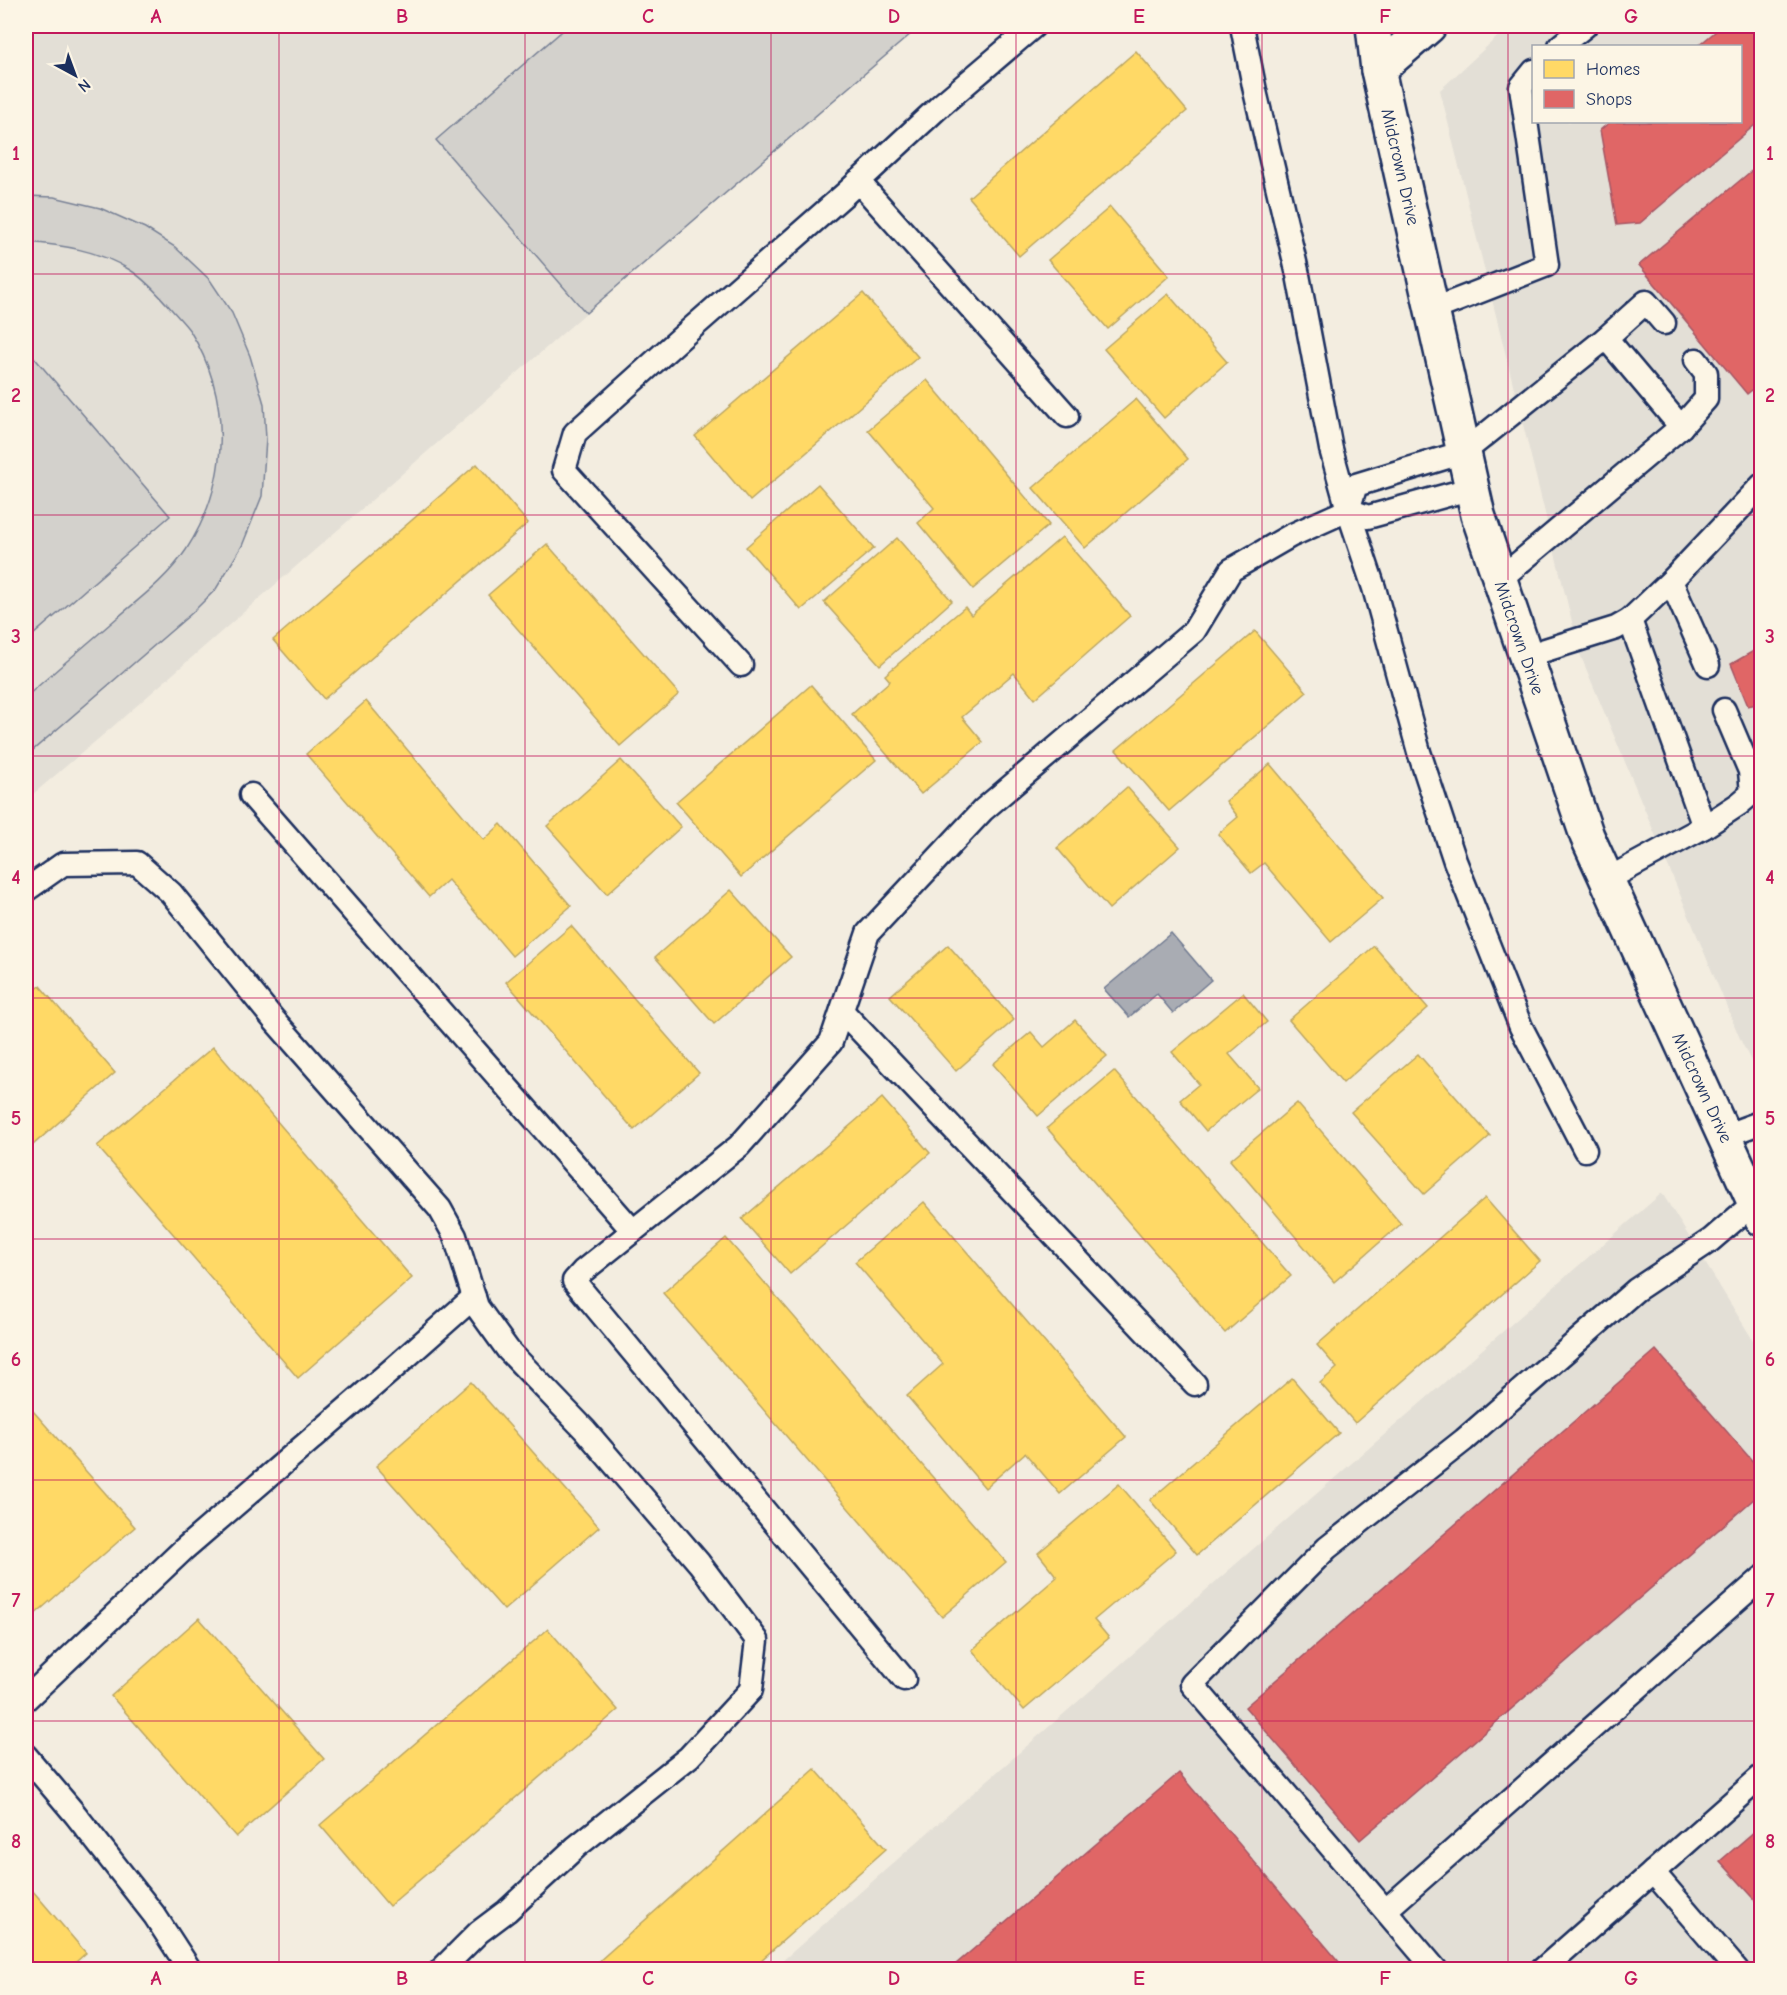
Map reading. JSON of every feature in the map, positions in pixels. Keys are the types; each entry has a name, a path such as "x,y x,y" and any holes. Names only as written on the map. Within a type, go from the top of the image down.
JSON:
{"street":[{"name":"Midcrown Drive","path":"1372,26 1378,70 1478,515 1587,836 1758,1211"},
{"path":"1378,70 1429,26"}],"lane":[{"path":"741,665 564,470 575,433 858,182 940,106 1034,26"},
{"path":"1242,26 1298,276 1331,449 1374,588 1419,752 1455,861 1521,1027 1585,1150"},
{"path":"1561,45 1585,26"},
{"path":"1432,310 1547,265 1521,87 1532,72"},
{"path":"858,182 1066,416"},
{"path":"1348,510 1356,485 1464,452 1606,338 1646,302 1664,323"},
{"path":"1606,338 1682,427"},
{"path":"1500,579 1682,427 1706,399 1706,373 1696,360"},
{"path":"1526,656 1616,628 1630,620 1671,581 1761,485"},
{"path":"904,1679 574,1281 583,1271 740,1146 831,1041 868,933 983,810 1194,631 1232,570 1290,536 1348,510 1368,517 1473,488"},
{"path":"1671,581 1708,665"},
{"path":"1630,620 1704,826"},
{"path":"1606,880 1704,826 1739,804 1752,792 1750,771 1724,710"},
{"path":"251,795 633,1231"},
{"path":"26,890 63,864 137,863 171,893 274,1020 440,1209 455,1236 477,1307 508,1350 608,1457 699,1563 757,1640 751,1690 689,1757 576,1847 507,1911 479,1932 441,1970"},
{"path":"842,1011 1195,1384"},
{"path":"1724,1136 1761,1122"},
{"path":"1437,1970 1192,1684 1327,1548 1464,1440 1636,1290 1758,1211"},
{"path":"26,1699 184,1549 474,1297"},
{"path":"1386,1910 1761,1578"},
{"path":"26,1756 155,1916 190,1970"},
{"path":"1542,1970 1761,1776"},
{"path":"1653,1872 1737,1970"}],"shaded area":[{"path":"26,26 920,26 26,800"},
{"path":"568,26 905,26 912,33 586,313 436,140"},
{"path":"1509,26 1761,26 1761,1081 1741,1041 1580,654 1440,90"},
{"path":"26,196 54,197 100,208 145,228 175,247 210,280 232,313 250,356 264,404 266,439 262,496 242,546 216,589 192,613 26,756 26,697 155,586 179,560 200,524 211,498 218,470 220,441 219,413 214,385 204,357 188,328 147,283 118,263 80,250 26,242"},
{"path":"26,348 170,516 26,641"},
{"path":"1171,933 1211,980 1173,1013 1157,994 1129,1017 1104,989"},
{"path":"1662,1193 1761,1353 1761,1969 772,1970 958,1806"}],"building: Homes":[{"path":"1136,51 1187,111 1019,256 969,197"},
{"path":"1110,207 1169,276 1108,329 1048,260"},
{"path":"863,293 918,357 750,501 695,436"},
{"path":"1168,294 1227,362 1164,418 1104,349"},
{"path":"927,380 1049,525 973,589 918,523 934,508 868,430"},
{"path":"1136,399 1188,459 1085,548 1033,488"},
{"path":"477,464 528,523 324,699 273,640"},
{"path":"818,484 874,548 801,610 746,547"},
{"path":"1062,537 1130,616 1035,699 1014,673 962,717 983,742 921,794 852,714 890,681 885,675 965,607 971,615"},
{"path":"897,538 952,601 880,665 824,602"},
{"path":"547,544 679,694 620,746 488,595"},
{"path":"1255,631 1307,692 1169,811 1116,750"},
{"path":"811,685 876,760 741,877 676,802"},
{"path":"366,701 484,840 501,824 571,906 512,956 448,880 429,897 306,754"},
{"path":"621,760 681,827 607,894 547,826"},
{"path":"1270,764 1383,898 1331,942 1264,863 1251,873 1218,834 1238,817 1226,801"},
{"path":"1127,787 1180,847 1109,909 1057,848"},
{"path":"731,890 791,957 714,1024 655,957"},
{"path":"571,926 699,1073 634,1130 506,982"},
{"path":"948,945 1014,1020 956,1071 890,996"},
{"path":"1374,946 1428,1008 1343,1083 1289,1020"},
{"path":"40,986 115,1073 26,1151 26,998"},
{"path":"1243,993 1267,1022 1229,1054 1258,1088 1206,1131 1180,1100 1199,1084 1172,1052"},
{"path":"1075,1020 1107,1056 1038,1116 993,1064 1031,1032 1044,1047"},
{"path":"213,1047 412,1278 298,1378 97,1146"},
{"path":"1418,1054 1490,1136 1424,1194 1351,1112"},
{"path":"1114,1071 1291,1276 1225,1333 1047,1128"},
{"path":"882,1098 930,1153 790,1274 742,1219"},
{"path":"1297,1103 1401,1224 1334,1282 1230,1160"},
{"path":"1485,1198 1540,1261 1355,1423 1320,1383 1337,1368 1317,1345"},
{"path":"924,1202 1126,1437 1060,1494 1025,1453 985,1488 907,1396 943,1364 855,1262"},
{"path":"726,1238 1006,1562 942,1617 663,1293"},
{"path":"1292,1378 1339,1433 1197,1555 1150,1500"},
{"path":"471,1382 599,1527 504,1610 376,1466"},
{"path":"26,1403 135,1527 33,1616 26,1607"},
{"path":"1119,1484 1176,1551 1094,1620 1109,1638 1024,1710 972,1650 1057,1577 1038,1553"},
{"path":"199,1618 324,1759 236,1837 111,1696"},
{"path":"548,1629 618,1710 389,1906 320,1825"},
{"path":"815,1769 886,1849 750,1970 589,1970"},
{"path":"26,1883 86,1953 67,1970 26,1970"}],"building: Shops":[{"path":"1711,26 1762,26 1762,119 1640,223 1617,225 1600,130 1609,123 1742,123 1742,45 1699,45 1716,31"},
{"path":"1762,162 1762,382 1747,394 1639,265"},
{"path":"1762,646 1762,703 1748,706 1731,664"},
{"path":"1656,1350 1762,1472 1762,1492 1360,1840 1245,1707"},
{"path":"1179,1773 1346,1970 949,1970"},
{"path":"1762,1825 1762,1907 1720,1861"}]}
